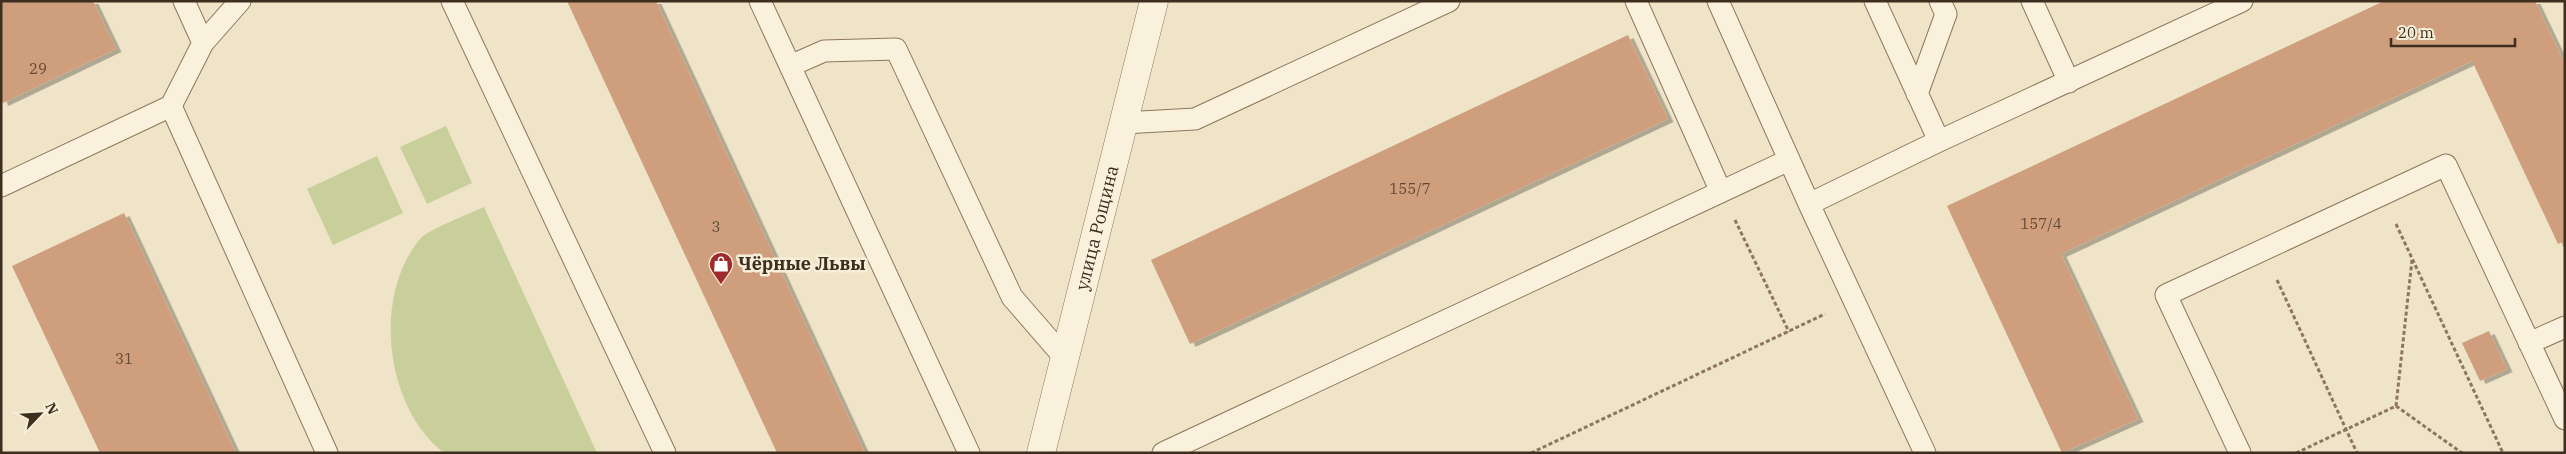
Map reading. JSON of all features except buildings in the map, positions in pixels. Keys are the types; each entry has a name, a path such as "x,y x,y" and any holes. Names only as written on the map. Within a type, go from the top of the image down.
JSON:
{"street":[{"name":"улица Рощина","path":"1040,453 1154,1"}],"lane":[{"path":"184,1 203,43"},
{"path":"1,186 171,106 203,43 240,1"},
{"path":"452,1 665,453"},
{"path":"760,1 969,453"},
{"path":"1123,123 1195,119 1449,1"},
{"path":"1636,1 1721,192"},
{"path":"1718,1 1809,204 1925,453"},
{"path":"1875,1 1940,141"},
{"path":"1917,94 1946,14 1940,1"},
{"path":"2032,1 2069,82"},
{"path":"1809,204 2242,1"},
{"path":"790,66 824,51 896,49 1012,297 1064,357"},
{"path":"171,106 328,453"},
{"path":"1163,453 1789,160"},
{"path":"2240,453 2166,295 2446,164 2565,419"},
{"path":"2529,343 2565,327"}],"path":[{"path":"1721,192 1789,332"},
{"path":"2382,194 2503,453"},
{"path":"2263,250 2357,453"},
{"path":"2396,406 2412,259"},
{"path":"1531,453 1855,300"},
{"path":"2296,453 2396,406"},
{"path":"2396,406 2462,453"}],"green space":[{"path":"446,126 472,183 427,204 400,147"},
{"path":"377,156 403,213 333,245 307,189"},
{"path":"484,207 597,453 444,453 424,433 409,409 398,381 392,350 391,320 395,290 405,263 424,235"}],"place":[{"name":"Чёрные Львы","path":"721,285"}]}
